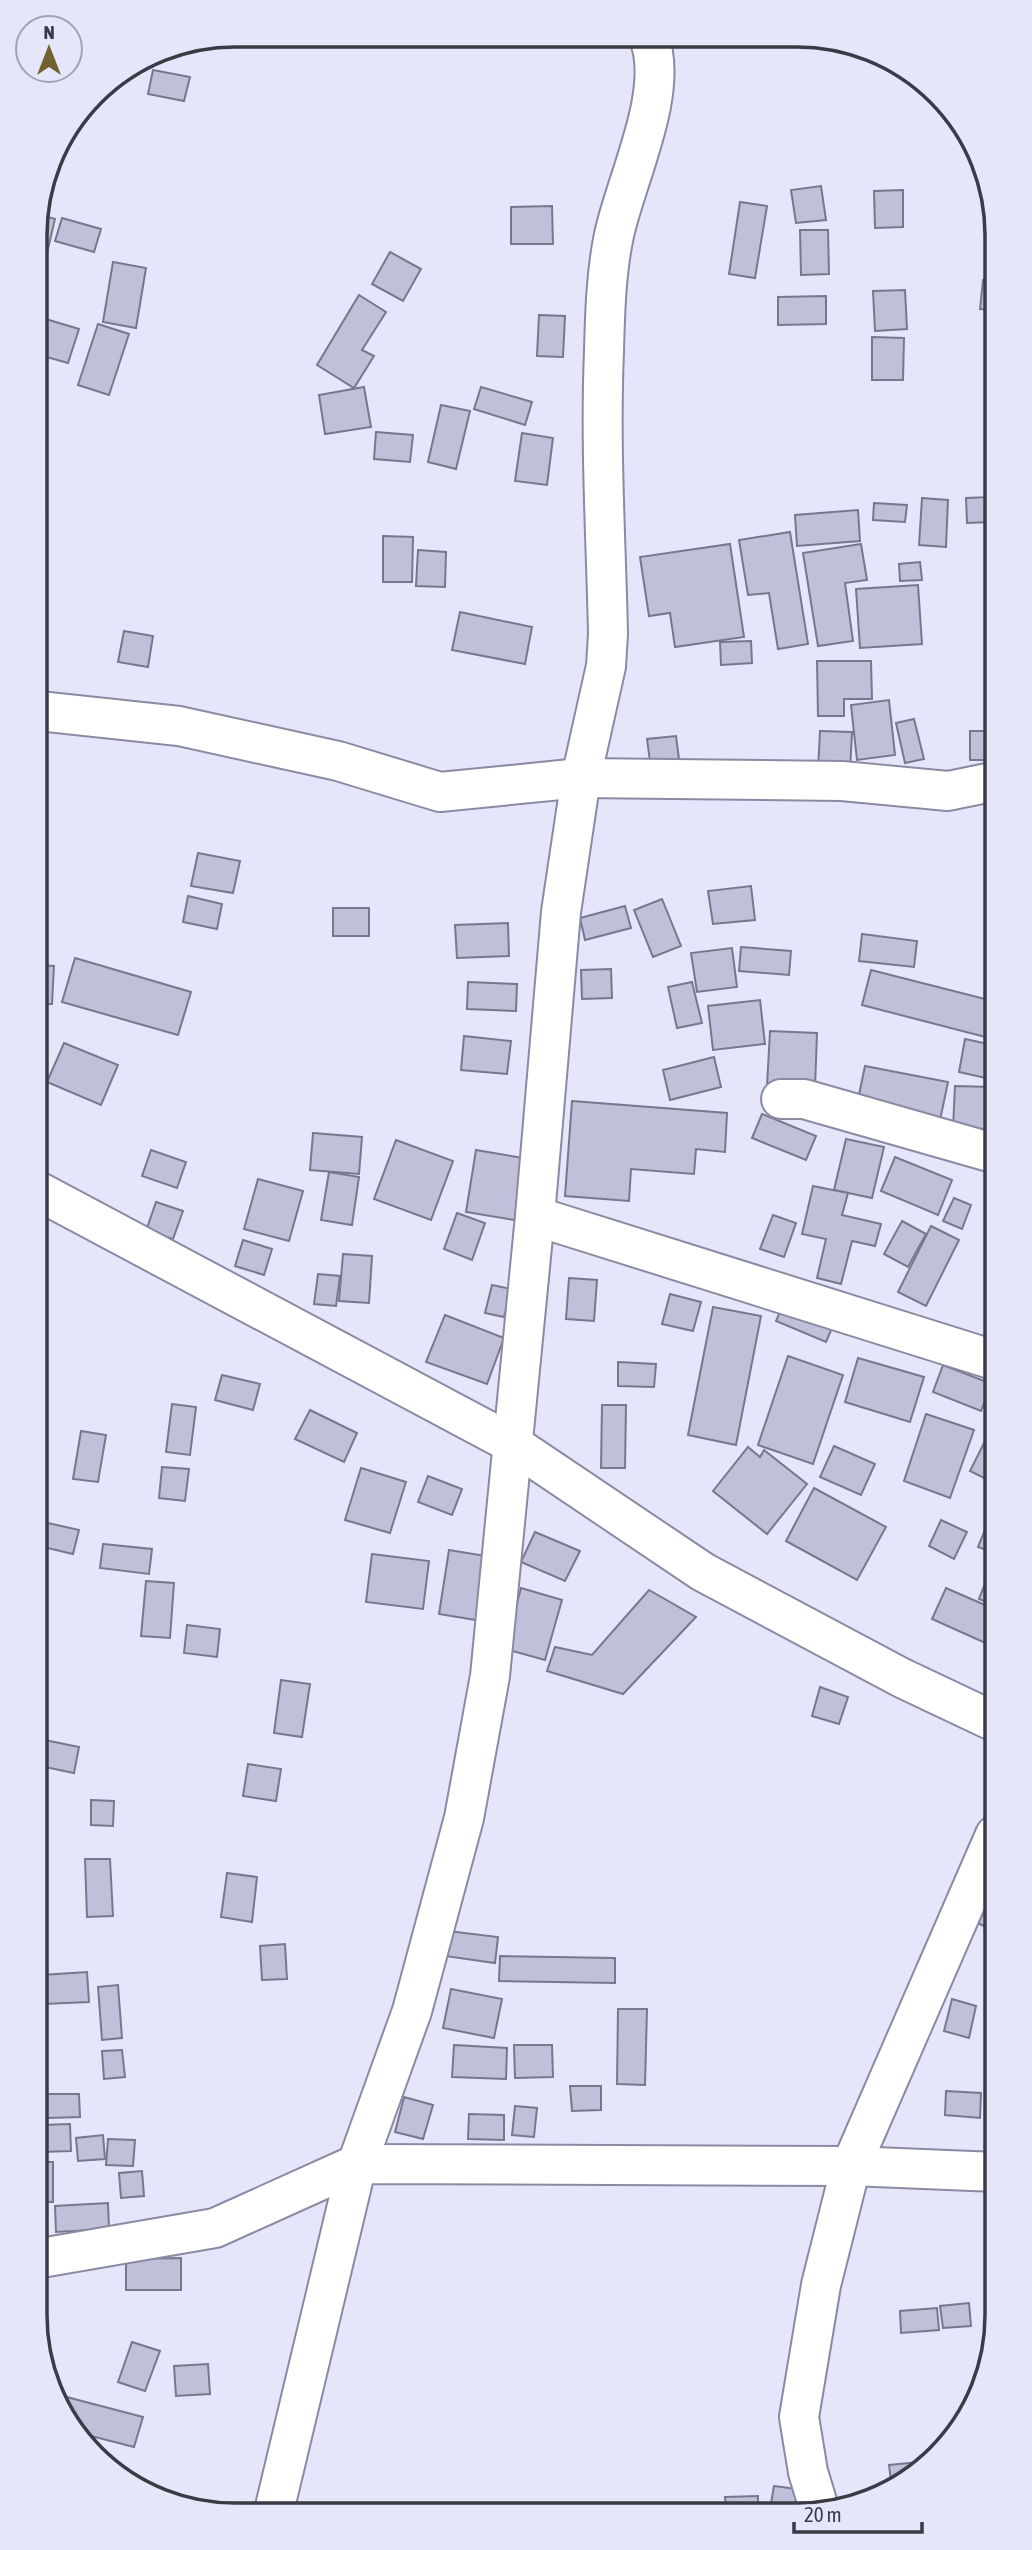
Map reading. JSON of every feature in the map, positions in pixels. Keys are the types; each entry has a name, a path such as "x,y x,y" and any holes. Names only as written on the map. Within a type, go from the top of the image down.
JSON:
{"street":[{"path":"276,2503 357,2164 411,2011 464,1818 490,1676 535,1216 561,912 581,778 606,666 608,634 601,411 606,303 614,235 650,105 654,68 652,47"},
{"path":"48,712 179,726 338,761 440,792 581,778 842,781 948,791 985,783"},
{"path":"781,1098 804,1099 985,1151"},
{"path":"48,1196 511,1443 703,1572 902,1678 984,1717"},
{"path":"535,1216 984,1357"},
{"path":"817,2501 808,2472 799,2417 821,2285 851,2166 984,1860"},
{"path":"47,2257 215,2228 357,2164 851,2166 984,2172"}],"building":[{"path":"153,70 190,77 184,101 148,94"},
{"path":"821,186 826,220 796,223 791,190"},
{"path":"903,190 903,227 875,228 874,191"},
{"path":"740,202 767,206 755,278 729,274"},
{"path":"552,206 553,244 511,244 511,207"},
{"path":"49,217 55,219 48,249"},
{"path":"62,218 101,229 94,252 55,241"},
{"path":"800,230 828,230 829,274 801,275"},
{"path":"390,252 421,269 403,301 372,284"},
{"path":"113,262 146,268 136,328 103,322"},
{"path":"983,280 985,280 985,309 980,309"},
{"path":"905,290 907,329 875,331 873,291"},
{"path":"359,295 386,312 362,350 374,356 354,388 317,365"},
{"path":"826,296 826,324 778,325 778,297"},
{"path":"539,315 565,316 563,357 537,356"},
{"path":"48,320 79,329 68,363 48,357"},
{"path":"98,324 129,334 109,395 78,385"},
{"path":"872,337 904,338 903,380 872,380"},
{"path":"364,387 371,427 325,434 319,395"},
{"path":"481,387 532,402 525,425 474,409"},
{"path":"441,405 470,411 456,469 428,462"},
{"path":"376,432 413,435 410,462 374,459"},
{"path":"522,433 553,438 547,485 515,481"},
{"path":"985,497 985,522 967,523 966,498"},
{"path":"922,498 948,500 946,547 919,545"},
{"path":"874,503 907,505 905,522 873,520"},
{"path":"858,510 860,541 797,546 795,515"},
{"path":"790,532 808,644 778,649 769,593 748,595 739,540"},
{"path":"383,536 413,537 412,582 383,582"},
{"path":"730,544 744,637 675,647 670,613 649,616 640,557"},
{"path":"861,544 867,580 845,583 853,641 818,646 803,553"},
{"path":"418,550 446,552 445,587 416,586"},
{"path":"920,562 922,580 900,581 899,564"},
{"path":"918,585 922,644 860,648 856,589"},
{"path":"460,612 532,627 525,664 452,650"},
{"path":"124,631 153,636 148,667 118,662"},
{"path":"751,641 752,663 721,665 720,642"},
{"path":"817,661 871,661 872,699 844,699 844,716 818,716"},
{"path":"889,700 895,755 857,760 851,705"},
{"path":"914,719 924,759 905,763 896,723"},
{"path":"820,731 852,732 850,771 818,770"},
{"path":"970,731 985,731 985,760 970,760"},
{"path":"676,736 680,767 651,769 647,739"},
{"path":"198,853 240,861 233,893 191,886"},
{"path":"751,886 755,920 713,924 708,891"},
{"path":"188,896 222,904 217,929 183,922"},
{"path":"662,899 681,946 653,957 634,910"},
{"path":"625,906 631,928 585,940 580,918"},
{"path":"333,908 369,908 369,936 333,936"},
{"path":"508,923 509,956 457,958 455,925"},
{"path":"862,934 917,941 914,967 859,961"},
{"path":"741,947 791,951 789,975 739,971"},
{"path":"732,948 737,987 697,992 691,953"},
{"path":"75,958 191,992 178,1035 62,1002"},
{"path":"48,966 54,966 52,1004 48,1004"},
{"path":"611,969 612,998 582,999 581,970"},
{"path":"871,970 985,999 985,1037 862,1005"},
{"path":"468,982 517,984 516,1011 467,1009"},
{"path":"692,982 702,1023 677,1028 668,987"},
{"path":"760,1000 765,1044 713,1050 708,1006"},
{"path":"770,1031 817,1033 815,1088 767,1086"},
{"path":"464,1036 511,1041 507,1074 461,1070"},
{"path":"965,1039 985,1043 985,1078 959,1072"},
{"path":"64,1043 118,1065 101,1105 48,1081"},
{"path":"714,1057 721,1087 670,1100 663,1070"},
{"path":"865,1066 948,1082 939,1125 856,1109"},
{"path":"955,1086 985,1087 985,1129 953,1128"},
{"path":"572,1101 727,1113 725,1152 696,1149 694,1174 631,1169 629,1201 565,1196"},
{"path":"762,1114 816,1136 806,1160 752,1138"},
{"path":"313,1133 362,1137 359,1174 310,1170"},
{"path":"846,1139 884,1147 872,1198 834,1190"},
{"path":"396,1140 453,1161 431,1220 374,1199"},
{"path":"151,1150 186,1162 177,1188 142,1176"},
{"path":"476,1150 529,1159 520,1221 466,1212"},
{"path":"895,1157 952,1180 938,1215 881,1191"},
{"path":"329,1172 359,1177 352,1225 321,1220"},
{"path":"258,1179 303,1191 289,1241 244,1229"},
{"path":"813,1186 848,1193 842,1215 881,1224 875,1246 852,1241 841,1284 817,1278 826,1239 802,1234"},
{"path":"954,1198 971,1205 962,1229 943,1221"},
{"path":"156,1202 183,1211 173,1239 146,1231"},
{"path":"457,1213 485,1223 472,1260 444,1249"},
{"path":"773,1215 796,1223 784,1257 760,1249"},
{"path":"902,1221 926,1234 908,1267 884,1254"},
{"path":"931,1226 959,1240 926,1306 898,1292"},
{"path":"243,1240 272,1249 264,1275 235,1266"},
{"path":"343,1254 372,1256 369,1303 339,1301"},
{"path":"318,1274 340,1276 336,1306 314,1304"},
{"path":"569,1278 597,1280 594,1321 566,1319"},
{"path":"492,1285 511,1289 504,1317 485,1313"},
{"path":"670,1294 701,1302 693,1331 662,1324"},
{"path":"785,1300 835,1321 826,1342 776,1321"},
{"path":"713,1307 761,1316 736,1445 688,1435"},
{"path":"445,1315 504,1338 487,1384 426,1362"},
{"path":"788,1356 843,1375 813,1464 758,1445"},
{"path":"858,1358 924,1377 910,1422 845,1402"},
{"path":"618,1362 656,1364 654,1387 618,1386"},
{"path":"943,1365 984,1381 984,1403 981,1411 933,1392"},
{"path":"222,1375 260,1384 253,1410 215,1400"},
{"path":"172,1404 196,1407 190,1455 166,1452"},
{"path":"602,1405 626,1405 625,1468 601,1468"},
{"path":"310,1410 357,1433 344,1462 295,1439"},
{"path":"926,1414 974,1430 950,1498 904,1481"},
{"path":"81,1431 106,1435 98,1482 73,1479"},
{"path":"984,1442 984,1478 970,1471"},
{"path":"834,1446 875,1464 861,1495 820,1477"},
{"path":"748,1447 760,1457 764,1450 807,1484 767,1534 713,1491"},
{"path":"162,1467 189,1469 185,1501 159,1498"},
{"path":"361,1468 406,1482 390,1533 345,1520"},
{"path":"428,1476 462,1489 452,1515 418,1502"},
{"path":"814,1488 886,1527 857,1580 786,1541"},
{"path":"941,1520 967,1532 954,1559 929,1546"},
{"path":"47,1523 79,1530 73,1554 47,1548"},
{"path":"984,1531 984,1549 978,1547"},
{"path":"535,1532 580,1551 565,1581 521,1562"},
{"path":"103,1544 152,1549 149,1574 100,1568"},
{"path":"449,1550 486,1556 476,1620 439,1614"},
{"path":"372,1554 429,1561 423,1609 366,1602"},
{"path":"146,1581 174,1583 170,1638 141,1636"},
{"path":"984,1585 984,1601 979,1599"},
{"path":"521,1588 562,1600 545,1660 505,1649"},
{"path":"946,1588 984,1605 984,1643 932,1619"},
{"path":"649,1590 696,1617 623,1694 547,1671 555,1647 592,1655"},
{"path":"187,1625 220,1629 217,1657 184,1653"},
{"path":"281,1680 310,1684 302,1737 274,1733"},
{"path":"820,1687 848,1697 839,1724 812,1716"},
{"path":"47,1740 79,1747 74,1773 47,1767"},
{"path":"248,1764 281,1769 276,1801 243,1796"},
{"path":"91,1800 114,1801 113,1826 91,1825"},
{"path":"85,1859 110,1859 113,1916 87,1917"},
{"path":"227,1873 257,1877 252,1922 221,1917"},
{"path":"984,1911 984,1926 978,1923"},
{"path":"448,1931 498,1937 495,1963 445,1956"},
{"path":"285,1944 287,1979 262,1980 260,1946"},
{"path":"500,1956 615,1958 615,1983 499,1981"},
{"path":"87,1972 89,2002 47,2004 47,1975"},
{"path":"118,1985 122,2038 102,2040 98,1987"},
{"path":"451,1989 502,1999 494,2038 443,2028"},
{"path":"952,1999 976,2006 969,2038 944,2031"},
{"path":"618,2009 647,2009 645,2085 617,2084"},
{"path":"454,2045 507,2048 506,2079 452,2077"},
{"path":"514,2045 552,2045 553,2077 515,2078"},
{"path":"122,2050 125,2077 104,2079 102,2051"},
{"path":"570,2086 601,2086 601,2110 572,2111"},
{"path":"946,2091 981,2093 980,2118 945,2115"},
{"path":"47,2094 79,2094 80,2117 47,2118"},
{"path":"404,2097 433,2105 423,2139 395,2132"},
{"path":"515,2106 537,2108 534,2137 512,2135"},
{"path":"469,2114 504,2115 504,2140 468,2139"},
{"path":"70,2124 71,2151 47,2152 47,2125"},
{"path":"103,2135 105,2159 78,2161 76,2138"},
{"path":"108,2139 135,2140 133,2166 106,2165"},
{"path":"47,2162 53,2162 53,2202 47,2202"},
{"path":"142,2171 144,2196 121,2198 119,2173"},
{"path":"108,2203 109,2229 56,2232 55,2206"},
{"path":"181,2258 181,2290 126,2290 126,2259"},
{"path":"969,2303 971,2326 943,2328 940,2306"},
{"path":"937,2308 939,2330 901,2333 900,2311"},
{"path":"132,2342 160,2351 145,2391 118,2382"},
{"path":"208,2364 210,2394 176,2396 174,2366"},
{"path":"67,2397 143,2417 134,2447 92,2436"},
{"path":"912,2463 890,2477 889,2465"},
{"path":"774,2486 805,2490 803,2503 771,2503"},
{"path":"758,2496 758,2503 726,2503 725,2497"}]}
